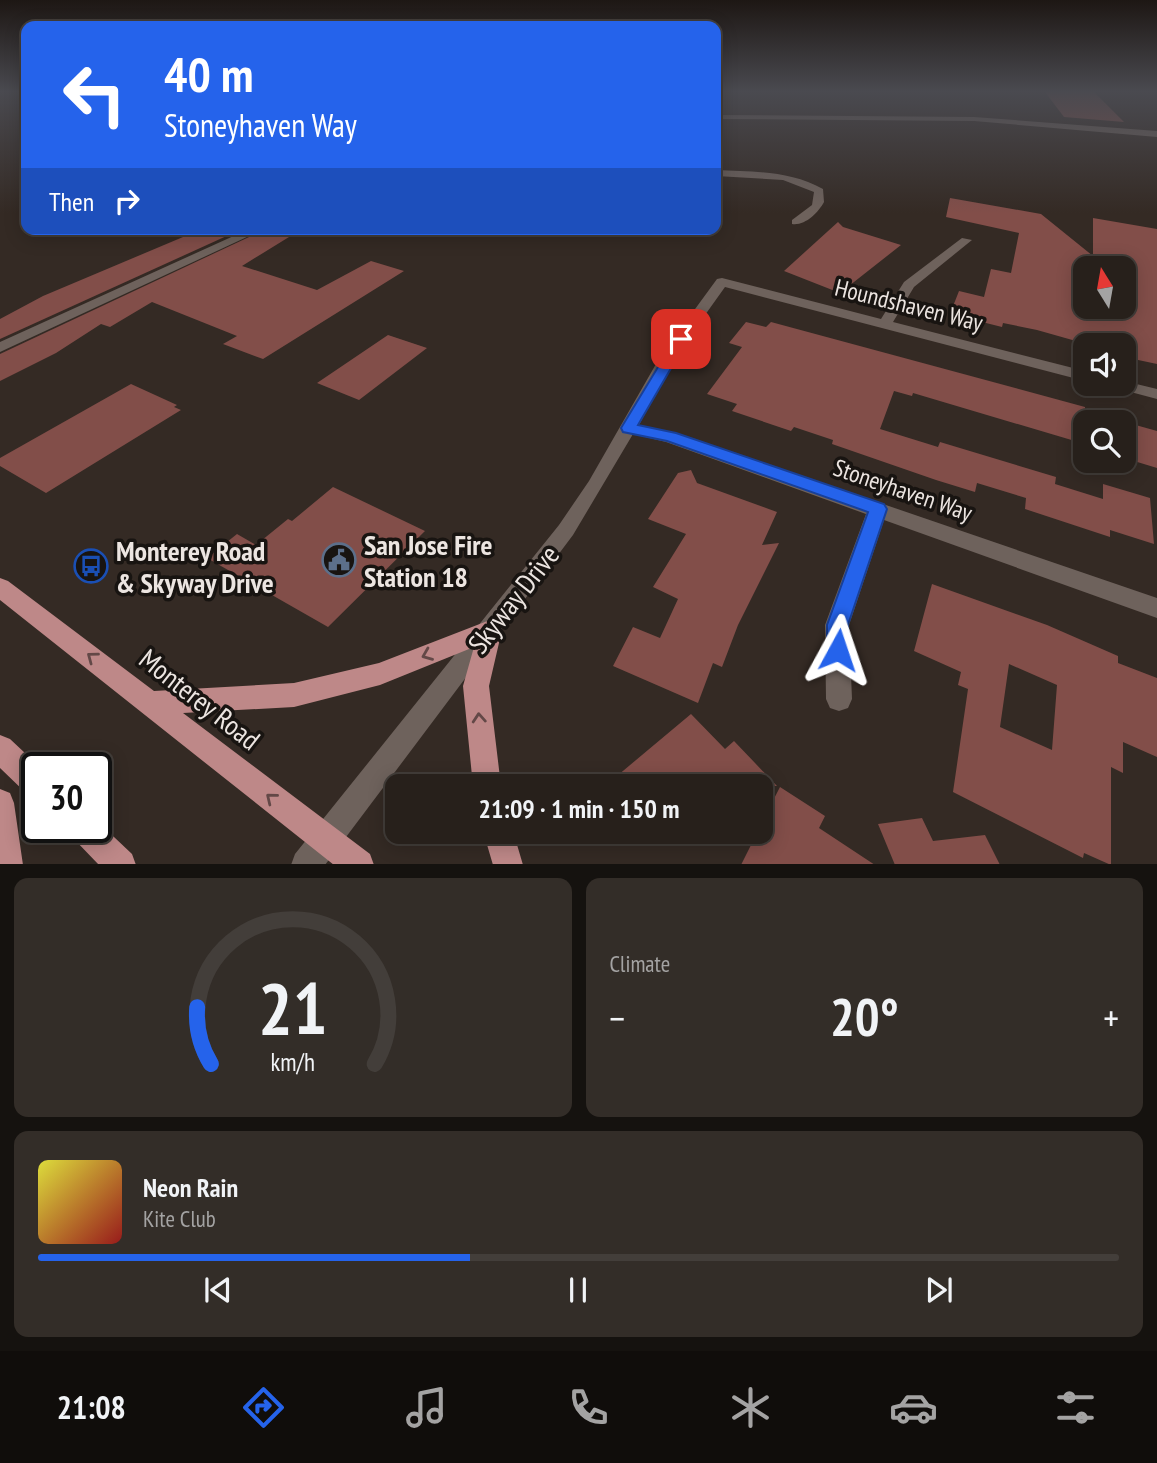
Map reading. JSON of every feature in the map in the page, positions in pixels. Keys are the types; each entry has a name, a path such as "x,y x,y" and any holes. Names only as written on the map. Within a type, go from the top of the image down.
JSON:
{"main road":[{"name":"Monterey Road","path":"0,587 359,864"},
{"path":"152,703 294,695 380,674 490,629"},
{"path":"485,774 477,686 490,629"},
{"path":"0,749 21,769"},
{"path":"0,803 8,864"},
{"path":"99,843 121,864"},
{"path":"502,844 509,864"}],"street":[{"path":"1135,132 1157,134"},
{"path":"721,173 775,176 810,185 819,191 819,206 796,222"},
{"path":"0,348 246,235"},
{"path":"885,324 909,285 966,240"},
{"name":"Houndshaven Way","path":"722,282 1073,373"},
{"name":"Skyway Drive","path":"306,864 566,530 629,428 668,357 722,282"},
{"path":"1136,389 1157,394"},
{"name":"Stoneyhaven Way","path":"629,428 670,436 1157,608"},
{"path":"839,699 837,625 878,509"}],"building":[{"path":"950,198 1041,214 1093,256 1093,218 1157,229 1157,364 1136,360 1136,333 1073,333 1073,340 1037,330 1003,323 1002,327 950,314 959,291 984,297 991,269 1011,273 1019,233 946,217"},
{"path":"838,222 843,227 901,245 840,293 784,271"},
{"path":"188,235 229,235 0,339 0,319 43,296"},
{"path":"253,235 292,235 242,266 317,290 371,261 404,271 263,359 223,344 237,336 152,302 110,327 101,324 56,353 0,381 0,354"},
{"path":"746,322 766,327 771,322 1085,407 1085,410 1073,410 1073,440 913,393 912,396 894,391 880,429 938,447 940,442 1056,477 1055,484 1103,499 1103,484 1150,498 1154,544 1110,530 1110,537 1025,509 1026,498 977,483 975,492 832,444 833,440 794,427 791,431 732,411 737,404 707,394 742,347 729,343"},
{"path":"388,335 427,348 359,400 317,383"},
{"path":"131,384 177,405 174,407 181,410 46,493 0,466 0,458"},
{"path":"1136,425 1157,431 1157,468 1136,462"},
{"path":"691,470 697,483 777,512 762,545 779,543 738,625 722,667 713,663 698,703 613,666 633,627 660,638 678,599 653,587 686,534 648,519 678,473"},
{"name":"San Jose Fire Station 18","path":"333,487 425,531 328,627 207,558 237,534 256,545 288,519 292,521"},
{"path":"932,584 1047,625 1118,656 1118,663 1157,678 1157,757 1123,742 1123,773 1111,767 1111,864 1084,853 1083,858 953,792 968,689 958,685 961,672 914,651","holes":["1009,664 1057,685 1052,750 1000,727"]},
{"path":"691,714 725,749 734,741 766,774 619,774"},
{"path":"780,787 825,816 819,828 873,864 742,864 752,844 773,844 773,801"},
{"path":"922,818 933,841 985,835 1000,864 895,864 878,824"}],"place":[{"name":"San Jose Fire Station 18","path":"339,560"},
{"name":"Monterey Road & Skyway Drive","path":"91,566"}],"route":[{"path":"681,339 668,357 629,428 670,436 878,509 837,625 838,650"}]}
